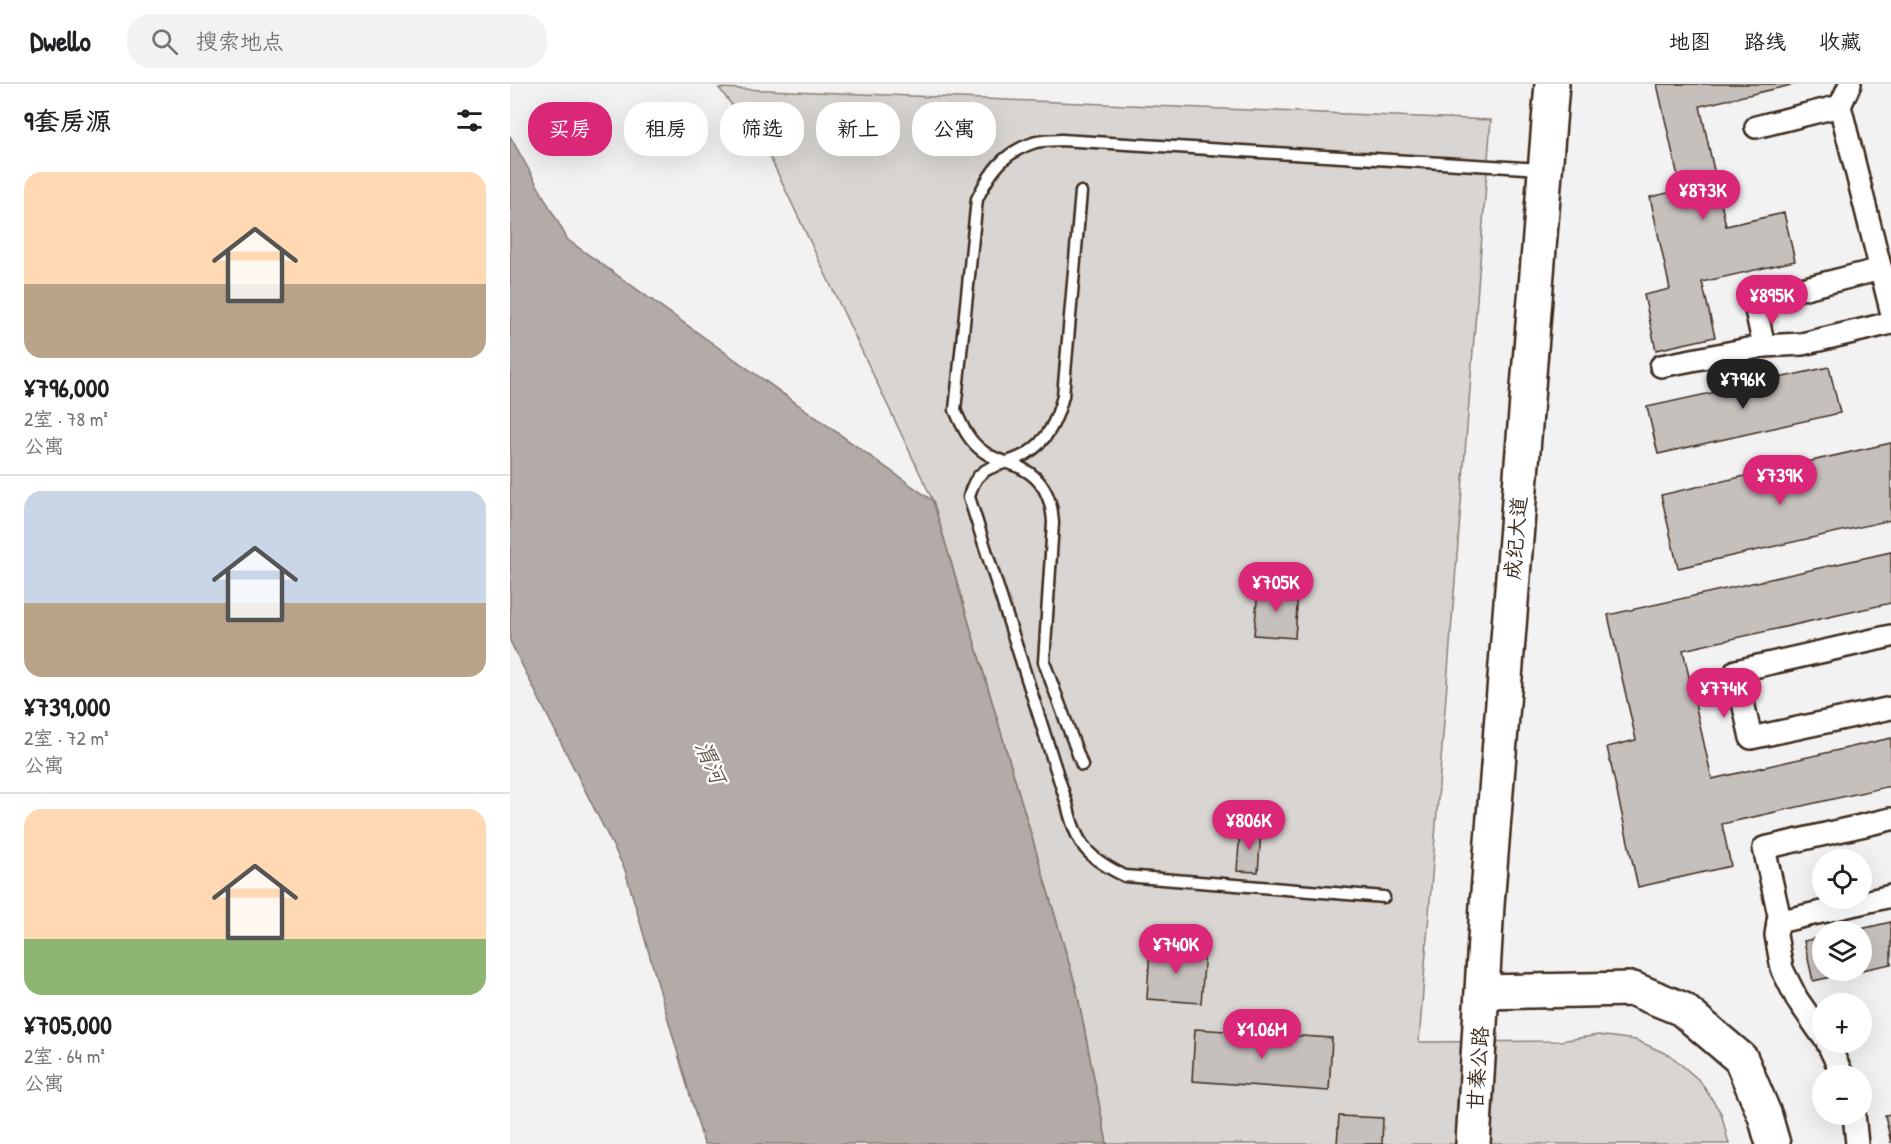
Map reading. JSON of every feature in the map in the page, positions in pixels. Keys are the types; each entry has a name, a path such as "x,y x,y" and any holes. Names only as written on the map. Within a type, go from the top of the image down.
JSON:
{"main road":[{"name":"成纪大道","path":"1483,992 1487,905 1552,84"},
{"path":"1483,992 1633,989 1682,1009 1741,1059 1765,1116 1773,1144"},
{"name":"甘秦公路","path":"1473,1144 1483,992"}],"street":[{"path":"1850,84 1840,106 1891,310"},
{"path":"1756,127 1840,106"},
{"path":"1764,346 1754,301 1881,269"},
{"path":"1661,366 1764,346 1802,344 1891,323"},
{"path":"1891,636 1736,670 1751,738 1891,708"},
{"path":"1812,1021 1797,999 1782,969 1776,935 1779,915 1764,848 1891,819"},
{"path":"1778,922 1891,896"},
{"path":"1855,1125 1857,1144"}],"lane":[{"path":"1082,765 1044,662 1053,523 1052,506 1046,490 1035,477 1021,468 983,452 965,433 955,410 977,199 989,174 1009,155 1034,143 1062,140 1545,169"},
{"path":"1081,192 1063,396 1057,418 1044,438 1026,454 994,465 977,477 971,486 969,497 1067,804 1072,828 1085,849 1103,866 1125,876 1384,897"}],"shaded area":[{"path":"719,88 1491,120 1419,1042 1560,1041 1598,1035 1636,1040 1671,1056 1700,1081 1721,1113 1729,1144 1107,1144 1076,987 933,501 769,156 804,156 804,102 730,102"}],"water":[{"name":"渭河","path":"510,136 568,240 933,501 1076,987 1107,1144 704,1144 625,870 510,641"}],"building":[{"path":"1657,84 1796,84 1700,106 1726,226 1784,213 1795,261 1702,282 1715,337 1656,350 1644,295 1670,289 1650,197 1681,190"},
{"path":"1829,367 1840,413 1658,454 1647,407"},
{"path":"1891,443 1891,520 1678,568 1661,495"},
{"path":"1891,552 1891,603 1683,650 1712,779 1891,738 1891,786 1722,824 1731,866 1638,887 1607,747 1636,740 1608,615"},
{"path":"1258,589 1298,591 1295,638 1254,635"},
{"path":"1240,830 1261,832 1258,872 1237,871"},
{"path":"1891,922 1891,964 1872,968 1872,926"},
{"path":"1812,939 1812,977 1804,941"},
{"path":"1150,947 1205,951 1201,1003 1147,999"},
{"path":"1195,1029 1332,1038 1329,1091 1192,1081"},
{"path":"1891,1114 1891,1143 1885,1115"},
{"path":"1339,1116 1383,1118 1382,1144 1337,1144"}]}
